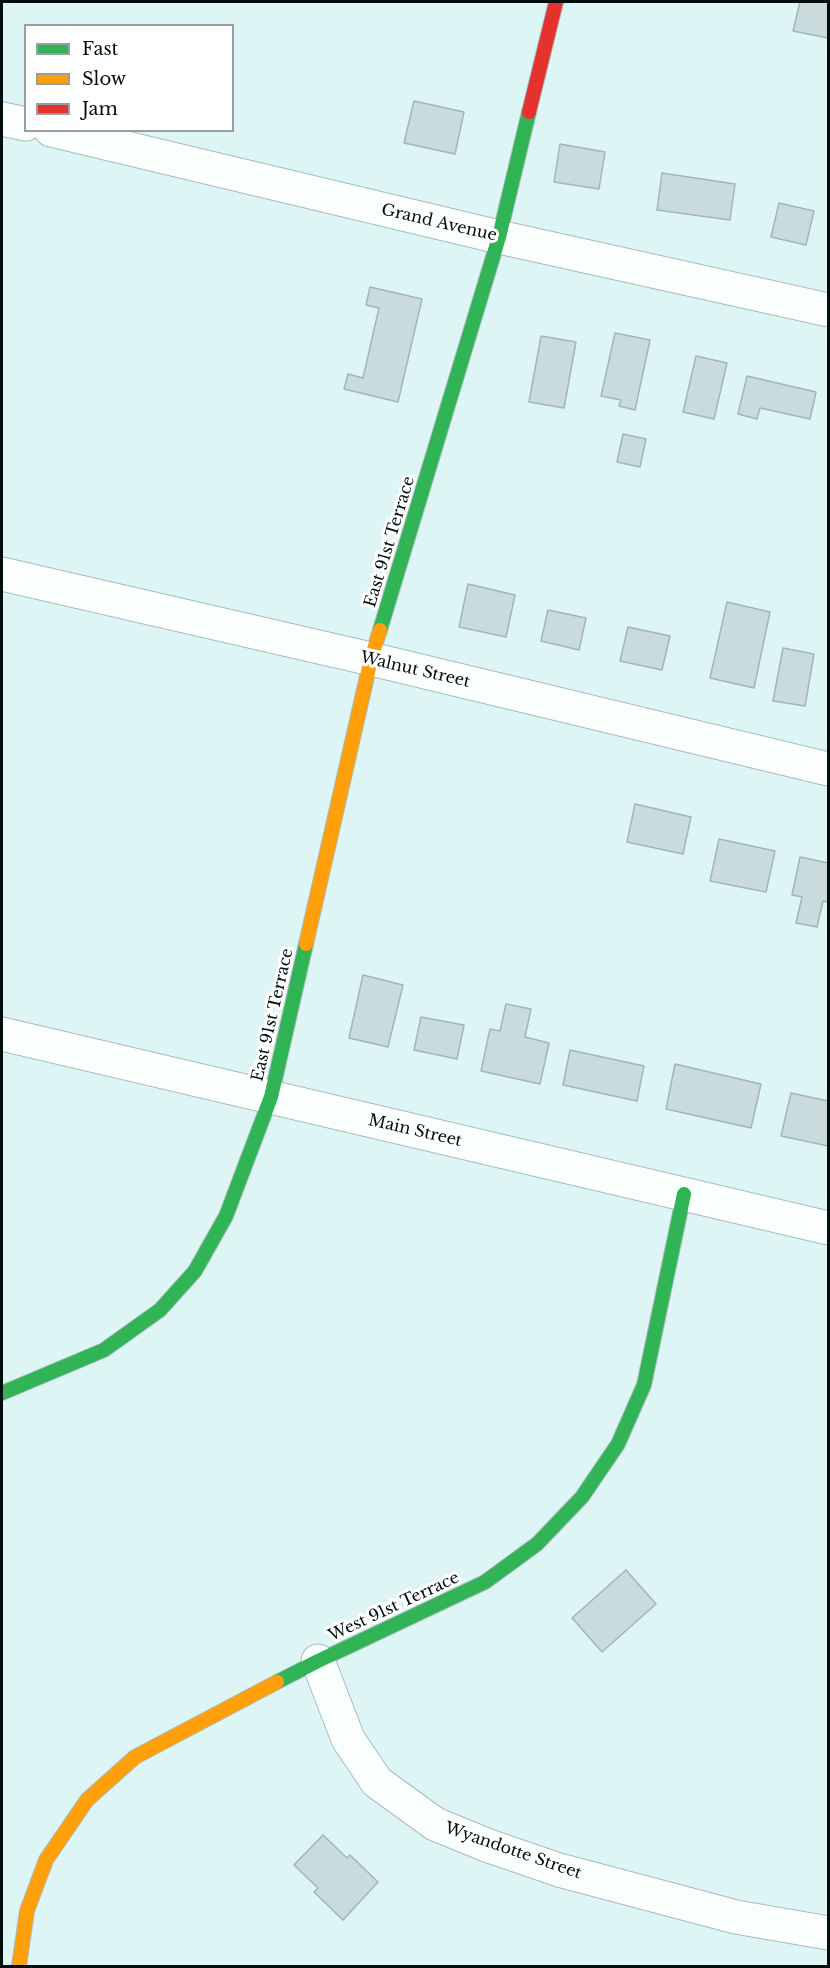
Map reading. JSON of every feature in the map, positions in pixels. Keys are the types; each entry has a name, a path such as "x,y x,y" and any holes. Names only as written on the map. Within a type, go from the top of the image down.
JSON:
{"street":[{"name":"East 91st Terrace","path":"2,1393 104,1350 160,1310 195,1271 226,1216 271,1097 371,659 500,237 556,2"},
{"path":"2,119 24,124"},
{"name":"Grand Avenue","path":"59,132 500,237 828,310"},
{"name":"Walnut Street","path":"2,574 371,659 828,769"},
{"name":"Main Street","path":"2,1034 828,1228"},
{"name":"West 91st Terrace","path":"19,1966 27,1911 46,1860 87,1800 135,1757 318,1661 485,1582 537,1544 582,1497 618,1444 644,1385 684,1194"},
{"name":"Wyandotte Street","path":"318,1661 348,1739 377,1782 435,1824 489,1846 559,1870 736,1917 828,1933"}],"building":[{"path":"800,2 828,2 828,38 793,31"},
{"path":"414,101 464,112 455,154 404,143"},
{"path":"560,144 605,152 599,189 554,182"},
{"path":"662,173 735,184 730,220 657,210"},
{"path":"779,203 814,211 806,245 771,237"},
{"path":"370,287 422,299 398,402 344,389 348,374 363,378 379,308 366,305"},
{"path":"615,333 650,340 635,410 619,406 621,400 601,396"},
{"path":"541,336 576,342 564,408 529,402"},
{"path":"696,356 727,363 714,419 683,412"},
{"path":"747,376 816,392 810,419 760,408 757,419 738,414"},
{"path":"623,434 646,439 640,467 617,462"},
{"path":"468,584 515,595 506,637 459,627"},
{"path":"727,602 770,612 754,688 710,678"},
{"path":"548,610 586,618 579,650 541,641"},
{"path":"628,627 670,636 662,670 620,661"},
{"path":"783,648 814,654 805,706 773,701"},
{"path":"635,804 691,817 683,854 627,842"},
{"path":"719,839 775,851 766,892 710,881"},
{"path":"800,857 828,863 828,902 823,901 817,927 796,923 802,897 792,895"},
{"path":"363,975 403,985 388,1047 349,1038"},
{"path":"506,1004 531,1009 525,1037 549,1043 540,1084 481,1071 490,1029 500,1031"},
{"path":"421,1017 464,1025 457,1059 414,1050"},
{"path":"570,1050 644,1066 637,1101 563,1085"},
{"path":"675,1064 761,1084 751,1128 666,1109"},
{"path":"791,1093 828,1101 828,1146 781,1136"},
{"path":"626,1570 656,1604 602,1652 572,1618"},
{"path":"323,1835 347,1858 350,1855 378,1882 343,1920 314,1892 318,1888 294,1865"}],"traffic: fast":[{"path":"380,630 499,237 529,112"},
{"path":"2,1393 104,1350 160,1310 195,1271 226,1216 271,1097 306,944"},
{"path":"277,1682 485,1582 537,1544 582,1497 618,1444 644,1385 684,1194"}],"traffic: slow":[{"path":"306,944 371,659 380,630"},
{"path":"19,1966 27,1911 46,1860 87,1800 135,1757 277,1682"}],"traffic: jam":[{"path":"529,112 556,2"}]}
